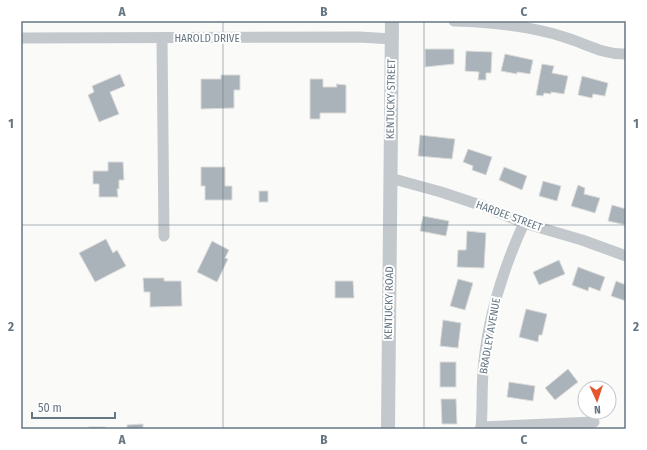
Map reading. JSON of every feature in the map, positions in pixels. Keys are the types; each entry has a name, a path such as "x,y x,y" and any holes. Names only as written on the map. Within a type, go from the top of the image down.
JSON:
{"street":[{"name":"KENTUCKY STREET","path":"390,178 392,21"},
{"path":"454,21 481,22 539,30 565,37 606,52 626,54"},
{"name":"HAROLD DRIVE","path":"21,38 359,37 392,39"},
{"path":"162,38 164,236"},
{"name":"HARDEE STREET","path":"390,178 441,192 483,206 524,223 582,240 626,256"},
{"name":"KENTUCKY ROAD","path":"388,429 390,178"},
{"name":"BRADLEY AVENUE","path":"481,428 481,390 490,323 499,287 511,252 524,223"},
{"path":"481,428 594,422"}],"building":[{"path":"425,49 454,49 454,64 425,67"},
{"path":"466,51 492,52 491,73 486,73 486,80 478,80 479,72 465,71"},
{"path":"505,54 533,60 530,74 517,72 517,74 501,71"},
{"path":"542,64 554,66 552,73 568,76 564,94 551,92 551,94 544,93 543,96 536,95"},
{"path":"120,74 125,86 110,92 119,114 99,122 88,95 94,92 92,86"},
{"path":"221,75 240,75 240,90 234,90 234,108 201,109 201,79 221,79"},
{"path":"582,76 608,83 605,96 593,94 592,98 578,95"},
{"path":"310,79 323,79 323,87 337,87 336,84 346,85 346,113 320,113 320,119 310,119"},
{"path":"420,135 455,139 452,159 418,156"},
{"path":"468,149 492,157 486,175 472,170 473,166 463,162"},
{"path":"108,162 123,162 124,180 119,180 119,189 117,189 118,197 99,197 99,184 93,184 93,171 108,171"},
{"path":"201,167 225,167 225,186 232,186 232,200 205,200 205,186 201,186"},
{"path":"504,167 527,176 522,190 499,180"},
{"path":"543,181 561,186 557,201 539,196"},
{"path":"578,185 585,188 584,194 600,198 595,213 571,206"},
{"path":"259,191 268,191 268,202 259,202"},
{"path":"612,205 626,209 626,225 608,221"},
{"path":"423,216 449,221 446,236 420,231"},
{"path":"467,231 486,233 484,268 457,267 458,250 466,250"},
{"path":"106,239 113,253 117,250 126,266 95,282 79,253"},
{"path":"212,241 229,250 225,258 228,259 217,282 197,272"},
{"path":"559,260 565,274 539,285 533,272"},
{"path":"578,267 605,277 600,291 589,287 588,291 572,285"},
{"path":"143,278 164,278 164,281 181,281 182,306 150,307 150,292 144,292"},
{"path":"458,279 473,283 465,310 450,306"},
{"path":"335,281 353,281 354,298 335,298"},
{"path":"616,281 626,285 626,301 611,296"},
{"path":"526,309 547,314 542,335 539,335 538,342 519,337"},
{"path":"443,320 461,323 458,348 440,346"},
{"path":"440,362 456,362 456,387 440,387"},
{"path":"568,369 577,381 577,383 555,400 545,388"},
{"path":"509,382 535,386 533,401 507,397"},
{"path":"441,399 456,399 457,424 442,424"},
{"path":"143,424 143,429 127,429 127,425"},
{"path":"89,427 105,427 105,429 89,429"}]}
